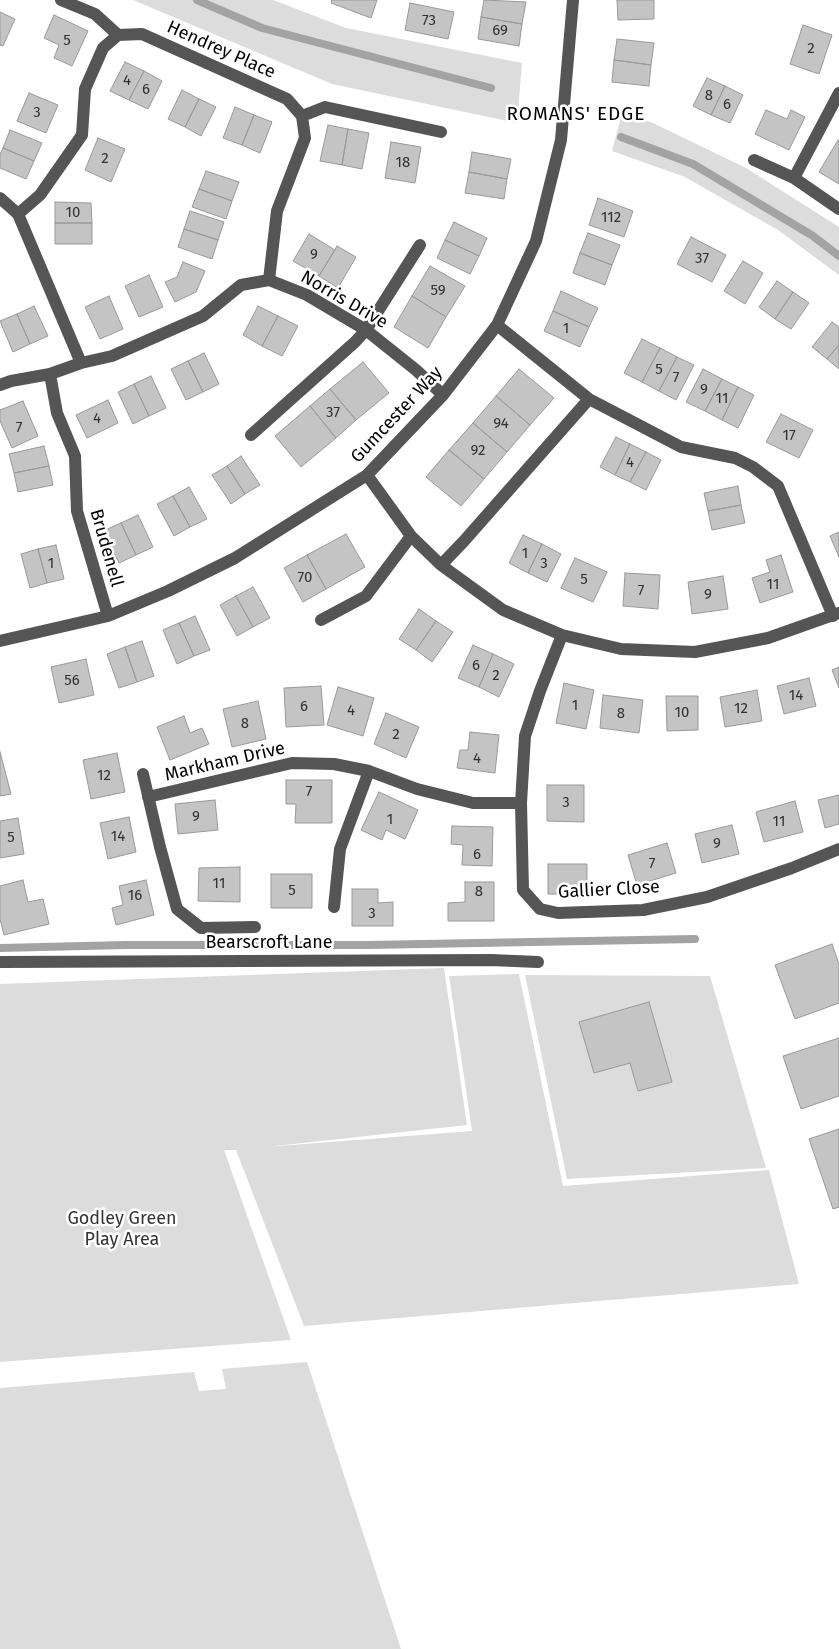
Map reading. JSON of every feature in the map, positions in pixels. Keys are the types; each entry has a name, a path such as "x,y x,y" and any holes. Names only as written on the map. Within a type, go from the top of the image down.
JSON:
{"street":[{"path":"18,214 40,195 82,135 85,89 103,48 118,35 95,14 62,0"},
{"name":"Gumcester Way","path":"0,641 108,616 168,591 235,558 367,475 443,395 497,325 536,241 561,140 573,0"},
{"name":"Hendrey Place","path":"118,35 142,34 287,99 302,116"},
{"path":"794,178 839,93"},
{"path":"269,280 276,211 305,138 302,116 324,107 441,132"},
{"path":"754,160 794,178 839,209"},
{"path":"0,198 18,214 81,363 50,374 11,381 0,385"},
{"path":"251,435 366,330 420,245"},
{"name":"Norris Drive","path":"81,363 112,356 203,316 241,284 269,280 307,295 366,330 416,370 443,395"},
{"path":"367,475 411,536 441,565 503,610 562,635 621,649 695,652 768,638 836,615 778,486 753,467 736,458 681,447 589,400 497,325"},
{"name":"Brudenell","path":"50,374 57,413 75,456 76,511 108,616"},
{"path":"441,565 471,534 589,400"},
{"path":"320,620 366,596 411,536"},
{"name":"Gallier Close","path":"562,635 525,736 521,803 523,890 540,909 558,913 643,910 707,897 792,868 839,849"},
{"name":"Markham Drive","path":"148,797 292,763 334,764 369,772 417,789 473,803 521,803"},
{"path":"334,908 340,849 369,772"},
{"name":"Markham Drive","path":"143,774 178,909 201,928 255,927"},
{"name":"Bearscroft Lane","path":"0,962 491,960 538,962"}],"green space":[{"path":"133,0 273,0 346,28 522,63 517,123 332,84"},
{"path":"621,117 651,122 746,168 839,227 839,275 778,230 685,177 612,151"},
{"name":"Godley Green Play Area","path":"444,968 467,1125 266,1147 472,1131 449,976 519,974 563,1186 769,1170 799,1284 304,1326 236,1150 224,1150 291,1340 0,1362 0,984"},
{"path":"525,975 710,976 766,1168 567,1179"},
{"path":"307,1362 401,1649 0,1649 0,1388 194,1372 199,1391 226,1389 222,1369"}],"building":[{"path":"332,0 377,0 371,18 331,3"},
{"path":"484,0 526,2 522,24 481,17"},
{"path":"617,0 654,0 654,19 618,20"},
{"path":"410,3 454,12 448,39 405,30"},
{"path":"0,12 15,19 3,46 0,45"},
{"path":"54,15 88,31 72,66 54,58 59,45 44,38"},
{"path":"481,17 522,24 519,46 478,39"},
{"path":"803,25 832,35 819,74 790,64"},
{"path":"617,39 654,43 651,65 614,60"},
{"path":"614,60 651,65 649,86 612,82"},
{"path":"125,62 144,71 129,100 110,91"},
{"path":"144,71 162,81 148,109 129,100"},
{"path":"707,78 725,86 711,115 693,106"},
{"path":"725,86 743,95 730,123 711,115"},
{"path":"182,90 199,99 185,127 168,119"},
{"path":"29,93 58,105 46,133 17,121"},
{"path":"199,99 216,107 201,136 185,127"},
{"path":"235,107 254,115 242,145 223,138"},
{"path":"766,110 787,119 791,110 805,117 789,150 755,134"},
{"path":"254,115 272,122 260,153 242,145"},
{"path":"328,125 348,129 342,165 320,161"},
{"path":"348,129 369,133 362,169 342,165"},
{"path":"10,130 42,143 34,161 3,148"},
{"path":"98,138 125,149 111,182 85,170"},
{"path":"839,140 839,184 819,172"},
{"path":"391,142 421,147 415,183 385,178"},
{"path":"3,148 34,161 26,179 0,168 0,154"},
{"path":"472,152 511,159 507,179 469,172"},
{"path":"206,171 239,182 232,201 199,189"},
{"path":"469,172 507,179 504,199 465,193"},
{"path":"199,189 232,201 226,219 192,207"},
{"path":"598,198 633,211 624,237 589,225"},
{"path":"55,202 91,203 92,223 55,223"},
{"path":"190,211 224,222 218,240 184,229"},
{"path":"454,222 487,238 479,256 445,240"},
{"path":"55,223 92,223 92,244 55,244"},
{"path":"184,229 218,240 212,259 178,247"},
{"path":"588,233 620,245 612,265 580,253"},
{"path":"309,234 335,250 319,276 293,261"},
{"path":"691,237 726,255 712,282 677,264"},
{"path":"445,240 479,256 470,274 437,258"},
{"path":"337,246 356,257 338,288 319,276"},
{"path":"580,253 612,265 605,285 573,273"},
{"path":"743,261 763,273 745,304 724,291"},
{"path":"183,262 205,271 196,292 175,302 165,282 177,277"},
{"path":"430,266 465,286 446,317 412,296"},
{"path":"149,275 163,307 139,317 125,286"},
{"path":"777,281 793,292 775,319 759,307"},
{"path":"561,291 598,308 589,327 553,311"},
{"path":"793,292 809,303 791,329 775,319"},
{"path":"109,296 123,329 100,339 85,307"},
{"path":"412,296 446,317 428,348 394,327"},
{"path":"34,306 48,336 30,344 17,314"},
{"path":"258,306 278,316 262,346 243,335"},
{"path":"553,311 589,327 580,347 544,331"},
{"path":"17,314 30,344 13,352 0,321"},
{"path":"278,316 298,326 282,356 262,346"},
{"path":"832,322 839,327 839,345 827,359 812,347"},
{"path":"642,339 660,348 642,382 624,373"},
{"path":"839,345 839,369 827,359"},
{"path":"660,348 677,357 659,391 642,382"},
{"path":"204,353 219,384 203,392 188,361"},
{"path":"677,357 694,365 676,400 659,391"},
{"path":"188,361 203,392 186,400 171,369"},
{"path":"363,362 389,393 356,420 330,389"},
{"path":"519,369 554,398 530,425 496,396"},
{"path":"703,369 722,379 705,411 686,402"},
{"path":"151,376 166,408 149,416 134,384"},
{"path":"722,379 738,387 722,420 705,411"},
{"path":"134,384 149,416 133,424 118,392"},
{"path":"738,387 754,395 738,428 722,420"},
{"path":"330,389 356,420 336,438 310,406"},
{"path":"496,396 530,425 507,452 473,423"},
{"path":"108,400 118,423 87,438 76,415"},
{"path":"23,401 38,436 12,448 0,421 0,410"},
{"path":"310,406 336,438 301,467 275,436"},
{"path":"781,414 813,430 799,458 766,442"},
{"path":"473,423 507,452 484,479 449,450"},
{"path":"616,437 630,444 615,475 600,467"},
{"path":"630,444 646,452 630,482 615,475"},
{"path":"44,446 49,466 14,473 9,454"},
{"path":"449,450 484,479 461,506 426,477"},
{"path":"646,452 661,460 646,490 630,482"},
{"path":"241,456 260,485 245,494 227,466"},
{"path":"49,466 53,485 18,492 14,473"},
{"path":"227,466 245,494 231,504 212,475"},
{"path":"738,486 741,505 708,511 704,493"},
{"path":"189,487 207,519 190,527 173,496"},
{"path":"173,496 190,527 174,536 157,504"},
{"path":"741,505 745,523 712,530 708,511"},
{"path":"138,515 153,547 136,555 121,523"},
{"path":"121,523 136,555 119,563 103,531"},
{"path":"839,532 839,557 830,536"},
{"path":"346,534 365,567 326,589 307,555"},
{"path":"523,535 542,544 528,573 509,563"},
{"path":"542,544 561,554 547,582 528,573"},
{"path":"56,545 64,579 47,583 38,549"},
{"path":"38,549 47,583 30,588 21,554"},
{"path":"307,555 326,589 303,602 284,568"},
{"path":"781,555 793,592 760,603 752,578 770,572 766,560"},
{"path":"575,558 607,572 593,602 561,588"},
{"path":"625,573 660,575 658,609 623,606"},
{"path":"723,576 728,609 692,614 688,582"},
{"path":"253,587 270,618 253,627 236,596"},
{"path":"236,596 253,627 237,636 220,605"},
{"path":"419,609 436,621 416,650 399,639"},
{"path":"195,616 210,650 194,656 179,623"},
{"path":"436,621 453,632 432,662 416,650"},
{"path":"179,623 194,656 177,664 163,630"},
{"path":"142,641 154,676 137,682 125,647"},
{"path":"473,645 493,654 479,687 458,678"},
{"path":"125,647 137,682 119,688 107,654"},
{"path":"493,654 514,664 499,697 479,687"},
{"path":"86,659 94,695 59,703 51,667"},
{"path":"839,667 839,688 832,670"},
{"path":"809,678 816,706 784,714 777,686"},
{"path":"564,683 594,690 586,729 556,723"},
{"path":"321,686 324,725 286,727 284,688"},
{"path":"338,687 374,698 363,736 327,725"},
{"path":"757,690 762,721 725,727 720,697"},
{"path":"603,695 643,700 639,733 600,728"},
{"path":"666,696 698,696 698,730 667,731"},
{"path":"258,701 266,739 232,747 223,709"},
{"path":"386,713 419,727 406,758 374,744"},
{"path":"184,716 190,733 202,728 209,744 170,760 157,727"},
{"path":"470,732 499,735 495,773 457,768 460,750 468,750"},
{"path":"0,752 11,794 0,796"},
{"path":"117,753 125,792 91,799 83,760"},
{"path":"286,780 332,780 332,823 295,823 296,804 286,804"},
{"path":"547,785 584,785 584,822 547,821"},
{"path":"379,792 418,810 405,839 386,830 382,840 361,830"},
{"path":"839,795 839,824 825,828 818,800"},
{"path":"215,800 218,830 178,834 175,804"},
{"path":"795,801 803,832 764,842 756,812"},
{"path":"129,817 136,852 108,859 100,823"},
{"path":"18,818 24,854 0,858 0,821"},
{"path":"732,825 739,854 702,863 695,834"},
{"path":"452,826 493,827 492,866 462,865 463,845 451,844"},
{"path":"667,843 676,873 637,885 628,855"},
{"path":"548,864 587,864 587,894 548,894"},
{"path":"240,867 240,902 198,901 199,868"},
{"path":"271,874 312,874 312,908 271,908"},
{"path":"23,880 28,902 43,899 49,924 4,935 0,919 0,886"},
{"path":"146,880 154,915 116,925 112,908 123,905 119,886"},
{"path":"465,882 494,882 494,921 448,921 448,903 465,902"},
{"path":"352,889 378,889 378,903 393,902 393,926 352,926"},
{"path":"832,944 839,964 839,1003 795,1019 775,965"},
{"path":"649,1002 672,1082 638,1091 630,1063 594,1073 579,1022"},
{"path":"839,1038 839,1096 801,1109 783,1056"},
{"path":"839,1129 839,1207 833,1209 809,1139"}],"waterway":[{"path":"197,0 262,28 491,88"},
{"path":"621,137 693,164 813,236 839,256"},
{"path":"0,948 126,945 369,945 695,939"}],"district":[{"name":"ROMANS' EDGE","path":"576,115"}]}
